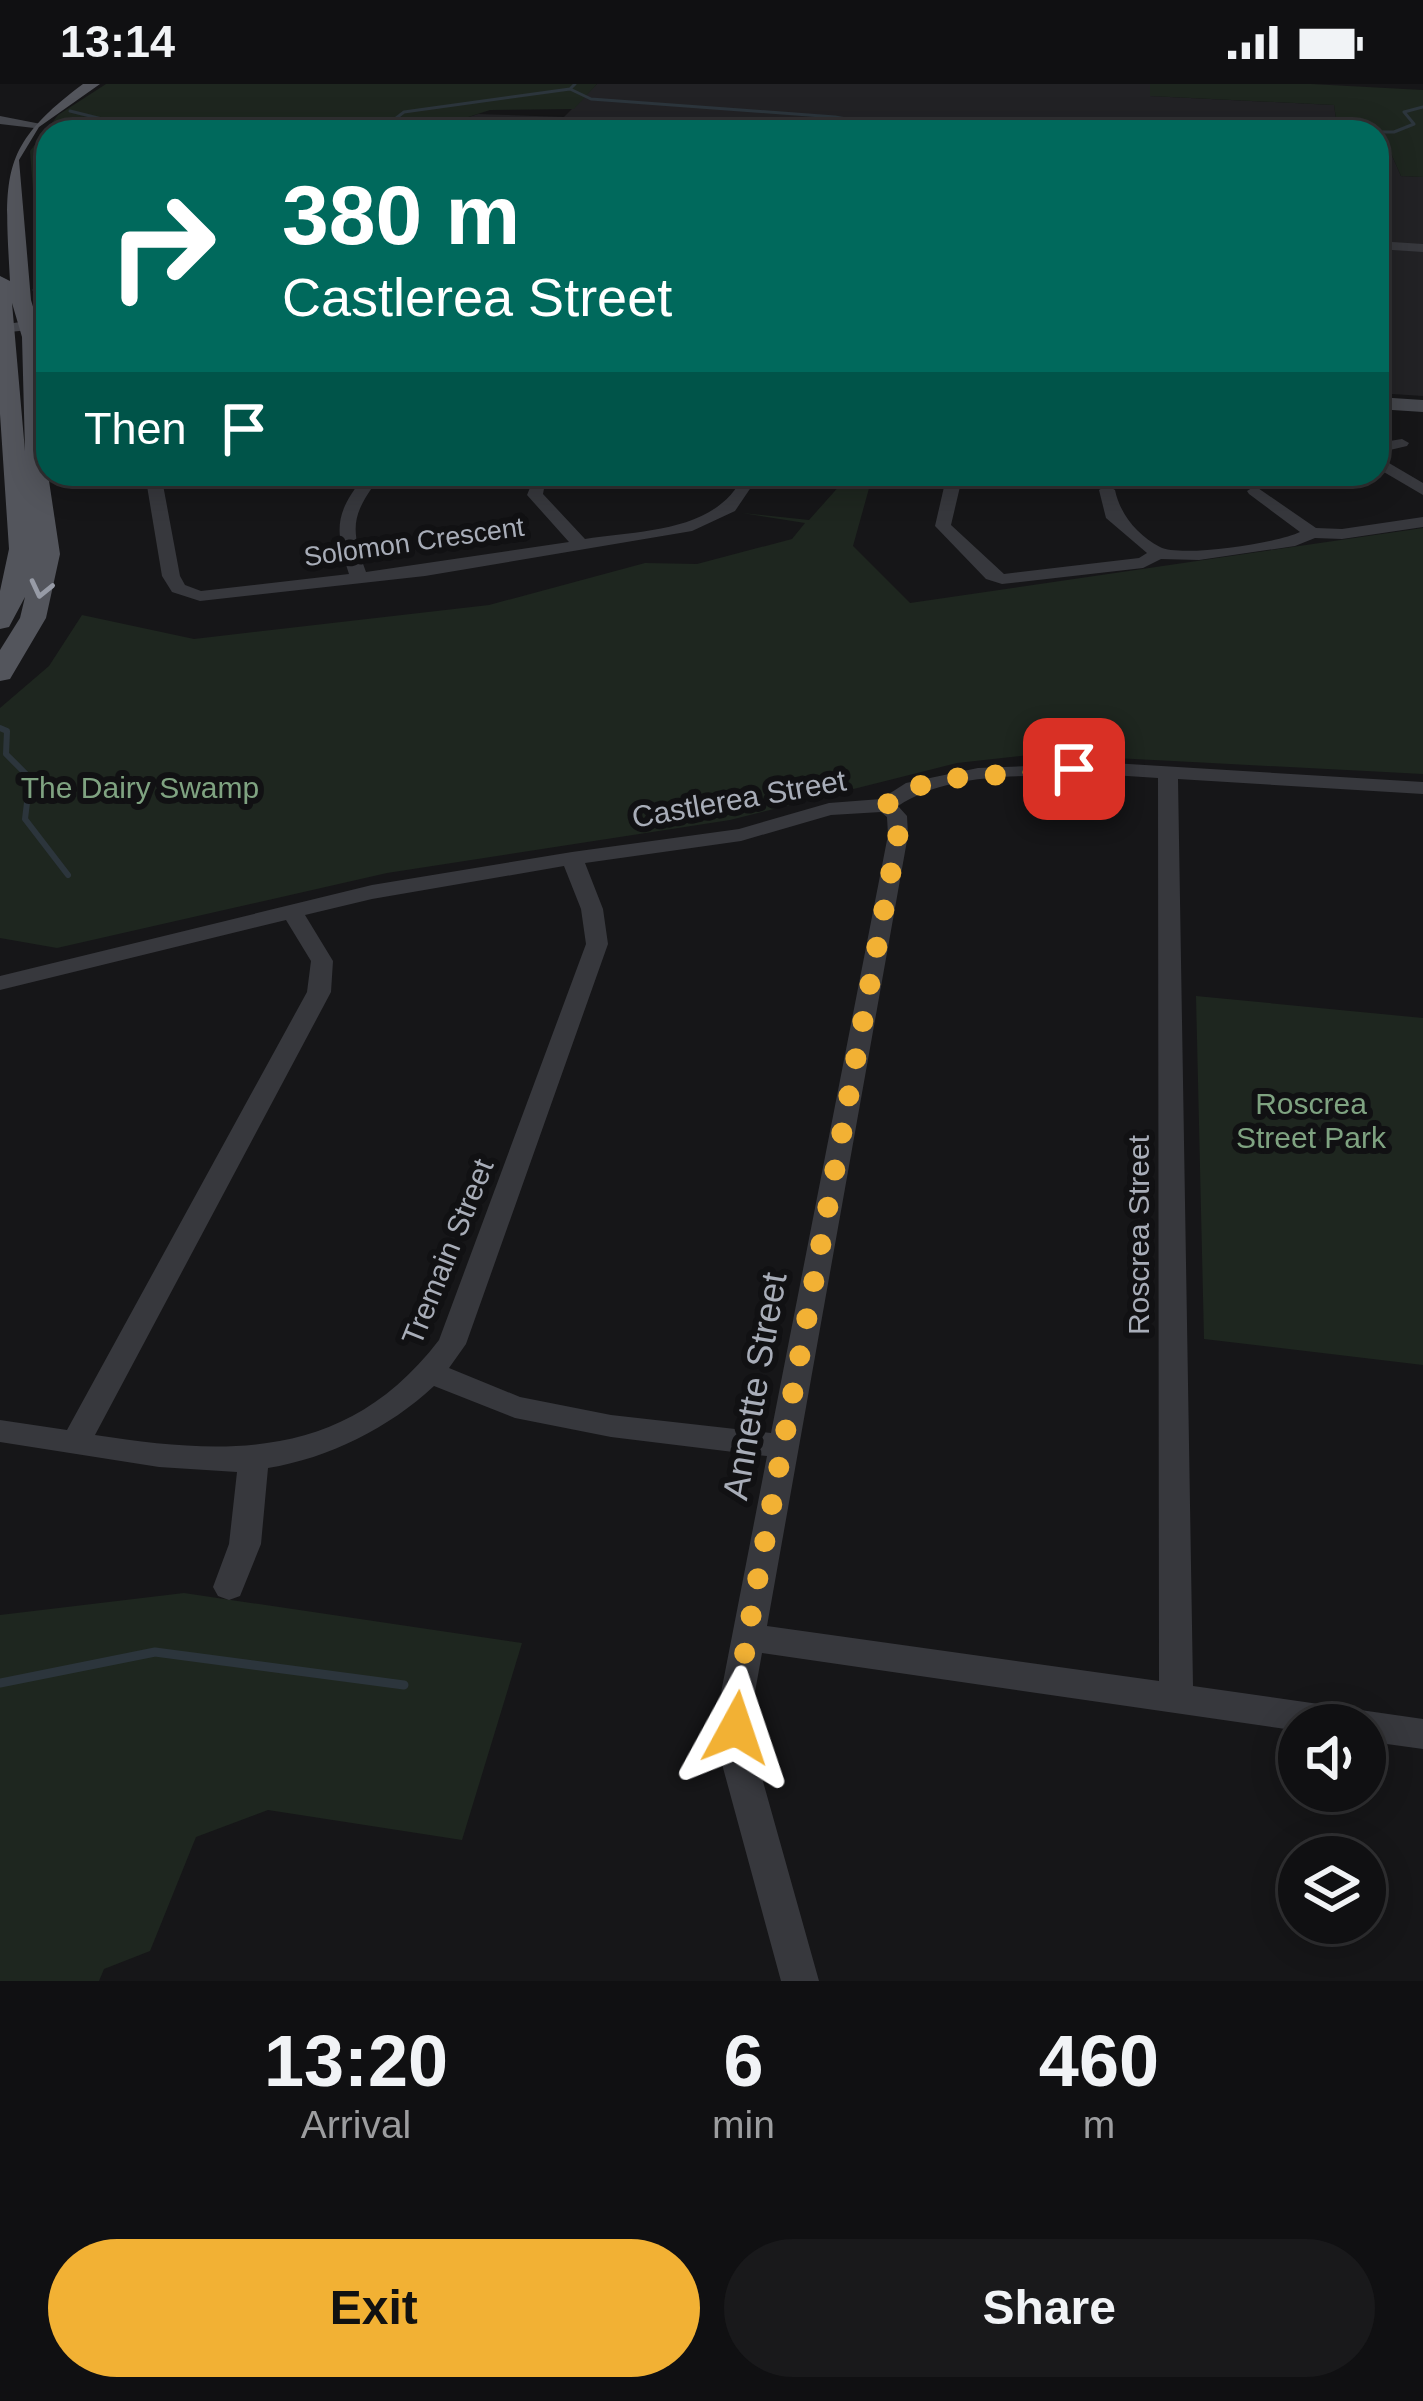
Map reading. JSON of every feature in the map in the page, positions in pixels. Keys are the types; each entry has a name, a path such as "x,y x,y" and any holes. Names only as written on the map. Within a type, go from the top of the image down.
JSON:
{"main road":[{"path":"0,147 16,121 76,84"},
{"path":"16,121 93,84"},
{"path":"16,121 11,160 20,287 36,322"},
{"path":"0,264 21,560 0,621"},
{"path":"0,673 33,618 45,577 43,486"}],"street":[{"path":"1389,246 1423,248"},
{"path":"4,329 36,329"},
{"path":"1389,404 1423,406"},
{"path":"1389,446 1402,443"},
{"path":"1389,468 1422,489"},
{"name":"Solomon Crescent","path":"155,486 171,576 185,593 220,596 580,544 714,519 743,498 748,486"},
{"path":"359,578 342,527 350,504 364,486"},
{"path":"538,486 535,495 580,544"},
{"path":"952,486 944,526 992,575 1003,579 1423,521"},
{"path":"1107,490 1112,514 1158,554"},
{"path":"1255,490 1312,533"},
{"name":"Castlerea Street","path":"0,983 292,911 572,858 741,835 829,809 886,805 913,787 978,775 1036,768 1168,772 1422,794"},
{"name":"Roscrea Street","path":"1168,772 1176,1699"},
{"name":"Annette Street","path":"800,1981 737,1753 736,1703 898,835 897,816 886,805"},
{"name":"Tremain Street","path":"0,1431 214,1461 254,1459 324,1440 386,1412 434,1374 452,1344 597,944 592,909 572,858"},
{"path":"76,1442 319,992 322,961 292,911"},
{"path":"434,1374 515,1407 610,1426 782,1446"},
{"path":"229,1587 245,1544 254,1459"},
{"path":"747,1637 1278,1713"},
{"path":"1386,1728 1423,1734"}],"shaded area":[{"path":"597,84 1150,84 1150,96 1334,105 1336,120 459,120 478,114 564,117"},
{"path":"1389,149 1401,176 1423,177 1423,396 1389,394"}],"green space":[{"path":"106,84 597,84 574,109 490,110 459,120 54,120"},
{"path":"1150,84 1423,90 1423,177 1401,176 1389,149 1389,120 1336,120 1334,105 1150,96"},
{"path":"36,143 36,229 30,151"},
{"name":"The Dairy Swamp","path":"839,486 870,486 853,546 910,603 1423,528 1423,774 1038,754 957,763 730,820 387,873 57,948 0,938 0,708 49,666 82,615 194,639 489,605 645,563 697,564 792,539 805,523 742,513 809,520"},
{"name":"Roscrea Street Park","path":"1196,996 1423,1018 1423,1365 1204,1339"},
{"path":"184,1593 522,1643 462,1840 268,1810 196,1837 150,1951 104,1969 99,1981 0,1981 0,1615"}],"waterway":[{"path":"570,89 575,84"},
{"path":"394,120 404,112 570,89"},
{"path":"570,89 591,99 852,120"},
{"path":"1389,132 1414,124 1404,112 1423,107"},
{"path":"70,111 106,120"},
{"path":"0,728 7,731 6,754 30,778 25,819 68,875"},
{"path":"0,1683 155,1652 404,1685"}],"route":[{"path":"736,1728 754,1599 898,835 897,816 886,805 913,787 956,778 1036,768 1074,769"}]}
